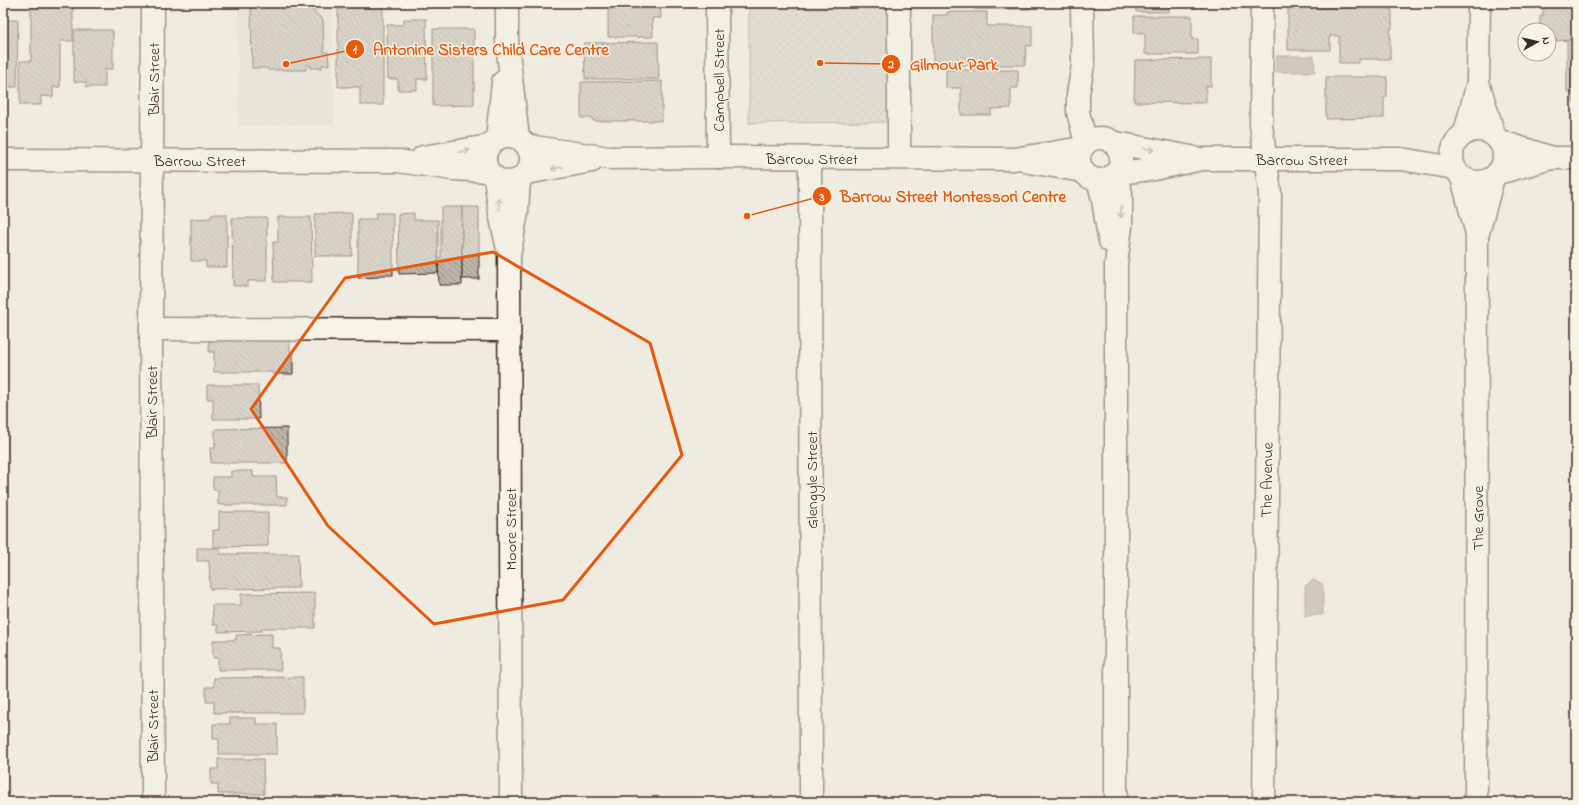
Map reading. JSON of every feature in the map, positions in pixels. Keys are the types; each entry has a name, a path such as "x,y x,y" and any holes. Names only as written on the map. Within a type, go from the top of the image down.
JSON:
{"street":[{"name":"Blair Street","path":"153,3 151,329 153,802"},
{"path":"507,3 507,43 493,142 486,152 486,158 492,174 507,182 522,176 530,167 531,160 530,152 523,142 507,43"},
{"name":"Campbell Street","path":"717,3 718,157"},
{"path":"899,3 899,158"},
{"path":"1082,3 1083,65 1090,93 1095,143"},
{"name":"The Avenue","path":"1262,3 1261,125 1270,193 1266,474 1264,802"},
{"path":"1479,3 1478,82 1459,139 1452,152 1452,160 1458,173 1470,182 1486,182 1496,176 1552,158 1576,158"},
{"path":"1478,82 1497,138 1503,149 1503,166 1496,176"},
{"path":"1459,139 1472,130 1480,130 1497,138 1552,158"},
{"path":"493,142 511,136 523,142"},
{"name":"Barrow Street","path":"1401,159 1459,139"},
{"name":"Barrow Street","path":"398,161 454,153 493,142"},
{"name":"Barrow Street","path":"523,142 609,158 718,157 1014,159 1103,175 1154,169 1202,159"},
{"name":"Barrow Street","path":"1014,159 1095,143 1202,159 1401,159 1458,173"},
{"path":"1095,143 1078,160 1103,175"},
{"path":"1095,143 1116,146 1120,152 1120,167 1103,175"},
{"name":"Barrow Street","path":"522,176 609,158"},
{"name":"Glengyle Street","path":"810,158 811,802"},
{"name":"Barrow Street","path":"3,160 398,161 492,174"},
{"name":"The Grove","path":"1458,173 1477,234 1476,802"},
{"name":"Moore Street","path":"492,174 509,256"},
{"path":"1103,175 1103,193 1107,228 1116,264 1116,802"},
{"name":"Moore Street","path":"511,802 509,256 522,176"},
{"name":"The Grove","path":"1477,234 1496,176"},
{"path":"151,329 509,330"}],"highlighted area":[{"path":"493,252 650,343 682,455 563,600 434,624 328,526 251,409 345,278"}],"shaded area":[{"path":"238,3 333,3 334,125 239,126"},
{"path":"749,3 891,3 892,122 749,123"},
{"path":"1276,56 1314,56 1315,72 1276,72"},
{"path":"1313,580 1321,583 1323,587 1323,615 1305,616 1305,586"}],"building":[{"path":"31,3 73,3 73,41 60,41 60,87 53,87 53,97 41,96 41,105 20,105 20,61 31,61"},
{"path":"251,3 305,3 323,20 324,52 328,52 329,65 322,65 322,68 310,68 310,65 306,65 306,70 268,70 268,68 252,68"},
{"path":"338,3 383,3 383,105 360,105 360,87 338,87"},
{"path":"608,3 660,3 661,18 652,18 653,37 608,37"},
{"path":"975,3 1030,3 1030,9 975,9"},
{"path":"1136,3 1204,3 1204,7 1169,7 1169,12 1136,12"},
{"path":"1352,3 1379,3 1379,8 1390,8 1390,10 1392,10 1392,29 1390,29 1390,59 1359,59 1359,63 1339,63 1339,36 1330,36 1330,50 1288,50 1288,5 1316,5 1316,8 1352,8"},
{"path":"1543,3 1574,3 1574,5 1576,5 1576,40 1557,41 1557,22 1540,22 1540,16 1543,16"},
{"path":"947,12 987,12 987,26 1032,26 1032,46 1026,46 1025,65 933,65 933,15 947,15"},
{"path":"1134,16 1192,16 1192,39 1198,39 1198,54 1145,54 1145,33 1134,33"},
{"path":"404,19 426,19 427,79 417,79 417,90 398,90 398,79 388,79 387,25 404,25"},
{"path":"7,20 18,20 17,87 8,87 8,97 3,97 3,32 7,32"},
{"path":"433,29 474,29 474,105 433,106"},
{"path":"74,30 113,30 113,69 105,69 105,87 86,87 86,82 74,82"},
{"path":"1567,40 1576,40 1576,102 1573,102 1573,93 1567,92"},
{"path":"658,42 659,79 585,79 584,43"},
{"path":"1211,59 1211,86 1206,86 1206,103 1134,102 1135,60"},
{"path":"946,70 1018,70 1018,88 1011,88 1011,108 991,109 991,115 961,115 961,88 946,88"},
{"path":"1326,77 1387,77 1387,97 1384,97 1384,118 1326,119"},
{"path":"662,81 662,121 593,121 593,118 581,118 581,82"},
{"path":"441,207 462,207 462,285 439,285 438,258 441,258"},
{"path":"462,207 479,207 479,279 462,279"},
{"path":"352,213 352,256 315,256 315,214"},
{"path":"376,213 393,213 393,275 358,278 358,219 376,219"},
{"path":"414,213 414,220 438,220 438,273 399,274 398,214"},
{"path":"211,214 227,214 227,267 206,267 206,261 191,261 191,219 211,218"},
{"path":"278,217 311,217 312,282 274,282 273,242 278,242"},
{"path":"232,218 267,218 267,281 248,281 248,286 233,286"},
{"path":"209,337 286,337 286,341 290,341 290,352 293,352 293,374 272,374 272,372 214,372 214,352 209,352"},
{"path":"207,385 258,385 259,419 213,419 213,399 207,399"},
{"path":"287,428 287,463 211,463 210,448 215,448 215,429"},
{"path":"231,471 253,471 253,477 276,477 277,497 287,497 287,505 218,505 218,490 213,490 213,477 231,477"},
{"path":"219,512 268,512 268,546 213,547 213,530 219,530"},
{"path":"197,548 220,548 220,554 298,554 299,588 210,589 209,561 197,561"},
{"path":"315,593 315,628 262,628 262,631 218,632 218,625 213,625 212,605 241,605 241,594"},
{"path":"272,634 272,648 280,648 281,670 218,670 218,658 213,658 213,640 236,640 236,635"},
{"path":"303,677 303,713 214,713 214,702 206,702 206,687 214,687 214,678"},
{"path":"230,718 256,718 256,724 277,724 277,754 219,754 219,739 213,739 213,724 230,724"},
{"path":"218,759 263,759 264,794 218,794 218,784 211,784 211,769 218,769"}],"place":[{"name":"Gilmour Park","path":"820,63"},
{"name":"Antonine Sisters Child Care Centre","path":"286,64"},
{"name":"Barrow Street Montessori Centre","path":"747,216"}]}
